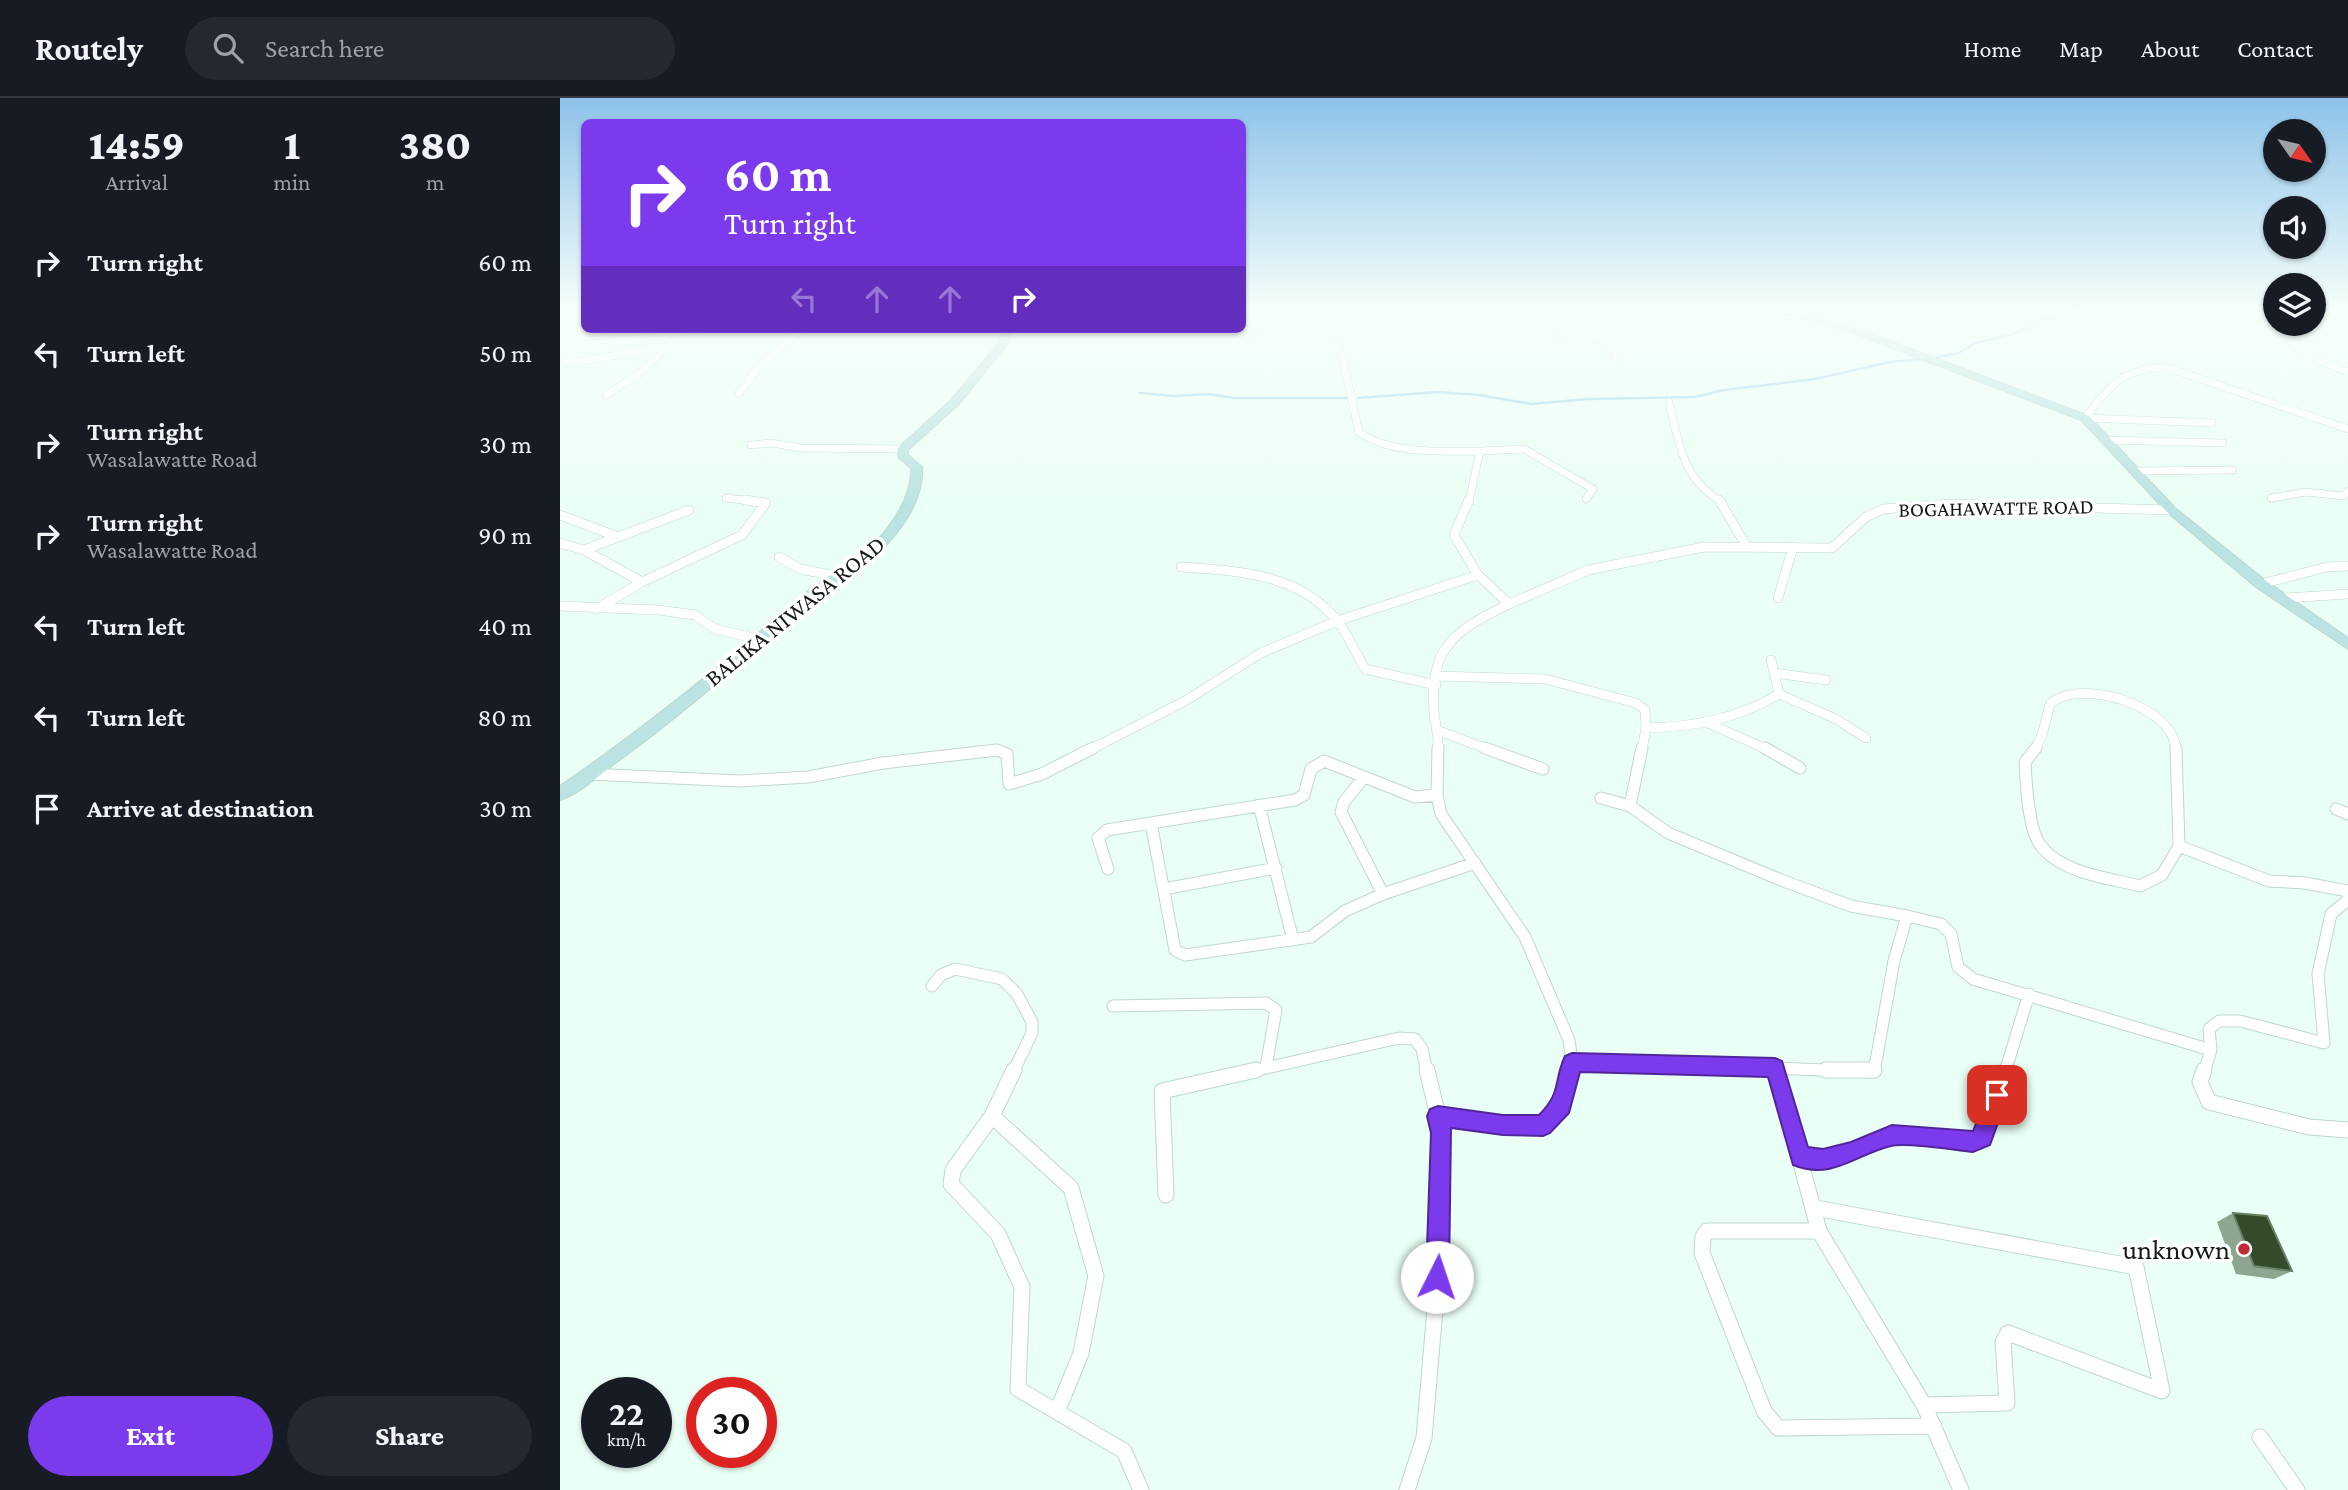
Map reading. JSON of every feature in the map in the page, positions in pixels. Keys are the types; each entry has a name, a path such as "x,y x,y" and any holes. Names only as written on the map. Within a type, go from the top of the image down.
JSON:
{"street":[{"path":"606,395 635,376"},
{"path":"739,393 752,376"},
{"path":"751,445 772,443 801,448 902,449 955,402 976,376"},
{"path":"1347,376 1359,433 1372,443 1419,450 1524,449 1593,489 1586,499"},
{"path":"1974,376 2085,418 2211,423"},
{"path":"2085,418 2120,376"},
{"path":"2191,376 2348,429"},
{"path":"1669,402 1685,466 1713,497 1723,502 1745,545"},
{"path":"2085,418 2171,510 2261,584 2348,645"},
{"path":"2104,440 2223,443"},
{"name":"BALIKA NIWASA ROAD","path":"560,794 788,620 807,599 841,577 877,548 892,531 917,483 917,471 903,456 902,449"},
{"path":"1480,451 1468,505 1454,535 1478,575 1509,604"},
{"path":"2134,471 2233,470"},
{"path":"2271,498 2306,492 2346,495"},
{"path":"596,609 642,582 742,535 766,503 726,498"},
{"name":"BOGAHAWATTE ROAD","path":"1436,680 1437,662 1466,625 1588,570 1704,547 1745,545 1832,548 1866,517 1883,509 1949,504 2171,510"},
{"path":"584,550 689,510"},
{"path":"560,515 618,537"},
{"path":"560,543 584,550 642,582"},
{"path":"1778,598 1793,547"},
{"path":"779,557 800,570 841,577"},
{"path":"2261,584 2327,567 2348,566"},
{"path":"1181,567 1256,572 1272,576 1317,600 1337,621 1365,669 1436,680 1545,680 1636,703 1644,710 1646,728 1630,806"},
{"path":"589,774 740,781 808,777 883,763 997,750 1006,754 1009,784 1042,774 1185,701 1261,653 1337,621 1478,575"},
{"path":"2284,598 2348,594"},
{"path":"560,606 658,610 695,615 715,629 762,640"},
{"path":"1771,660 1779,694"},
{"path":"1774,673 1826,680"},
{"path":"1436,680 1434,712 1439,731 1437,795 1441,814 1525,937 1569,1040 1572,1062 1562,1106 1543,1125 1503,1125 1438,1116"},
{"path":"1646,728 1687,728 1708,723 1764,704 1779,694"},
{"path":"1779,694 1836,719 1866,738"},
{"path":"2061,695 2126,699 2156,716 2176,739 2179,846 2162,875 2140,886 2078,870 2056,859 2040,845 2027,800 2025,762 2039,743 2048,707 2061,695"},
{"path":"1708,723 1754,742 1800,768"},
{"path":"1439,731 1543,769"},
{"path":"1108,869 1098,838 1107,830 1295,800 1304,794 1309,770 1317,761 1324,761 1415,797 1437,795"},
{"path":"1364,777 1344,802 1341,812 1383,894"},
{"path":"1601,798 1630,806 1668,833 1781,880 1851,906 1941,925 1951,934 1958,967 1973,979 2211,1051"},
{"path":"1259,805 1293,940"},
{"path":"2336,810 2348,814"},
{"path":"1151,823 1175,950 1185,955 1311,937 1345,911 1383,894 1475,863"},
{"path":"2179,846 2269,881 2305,883 2348,891"},
{"path":"1164,889 1276,868"},
{"path":"2348,900 2331,914 2318,974 2324,1043 2240,1021 2219,1021 2209,1029 2211,1051 2200,1082 2209,1102 2309,1127 2348,1130"},
{"path":"1572,1062 1874,1072 1894,961 1908,916"},
{"path":"932,986 942,975 955,969 1002,979 1017,994 1032,1022 1032,1033 992,1116 953,1170 951,1184 998,1234 1022,1287 1018,1389 1124,1451 1141,1490"},
{"path":"1800,1157 1823,1159 1852,1153 1892,1135 1973,1142 1983,1138 2029,994"},
{"path":"1113,1006 1266,1003 1276,1010 1266,1068"},
{"path":"1166,1195 1162,1091 1399,1038 1415,1039 1422,1049 1442,1133 1439,1264 1424,1438 1407,1490"},
{"path":"1775,1068 1815,1208 1819,1231 1924,1405 1961,1490"},
{"path":"992,1116 1071,1188 1096,1276 1081,1353 1057,1412"},
{"path":"1815,1208 2136,1267 2162,1391 2008,1333 2003,1342 2007,1403 1924,1405"},
{"path":"1819,1231 1707,1231 1703,1237 1702,1252 1764,1411 1778,1428 1934,1426"},
{"path":"2260,1437 2297,1490"}],"building":[{"path":"2233,1213 2267,1216 2292,1271 2254,1266"}],"waterway":[{"path":"1358,398 1437,392 1479,395 1531,404 1589,399 1695,397 1724,390 1828,376"},
{"path":"1140,393 1174,396 1208,394 1234,398 1347,398"}],"place":[{"name":"unknown","path":"2244,1249"}],"route":[{"path":"1437,1277 1442,1133 1438,1116 1503,1125 1543,1125 1562,1106 1572,1062 1775,1068 1800,1157 1823,1159 1852,1153 1892,1135 1973,1142 1983,1138 1997,1095"}]}
